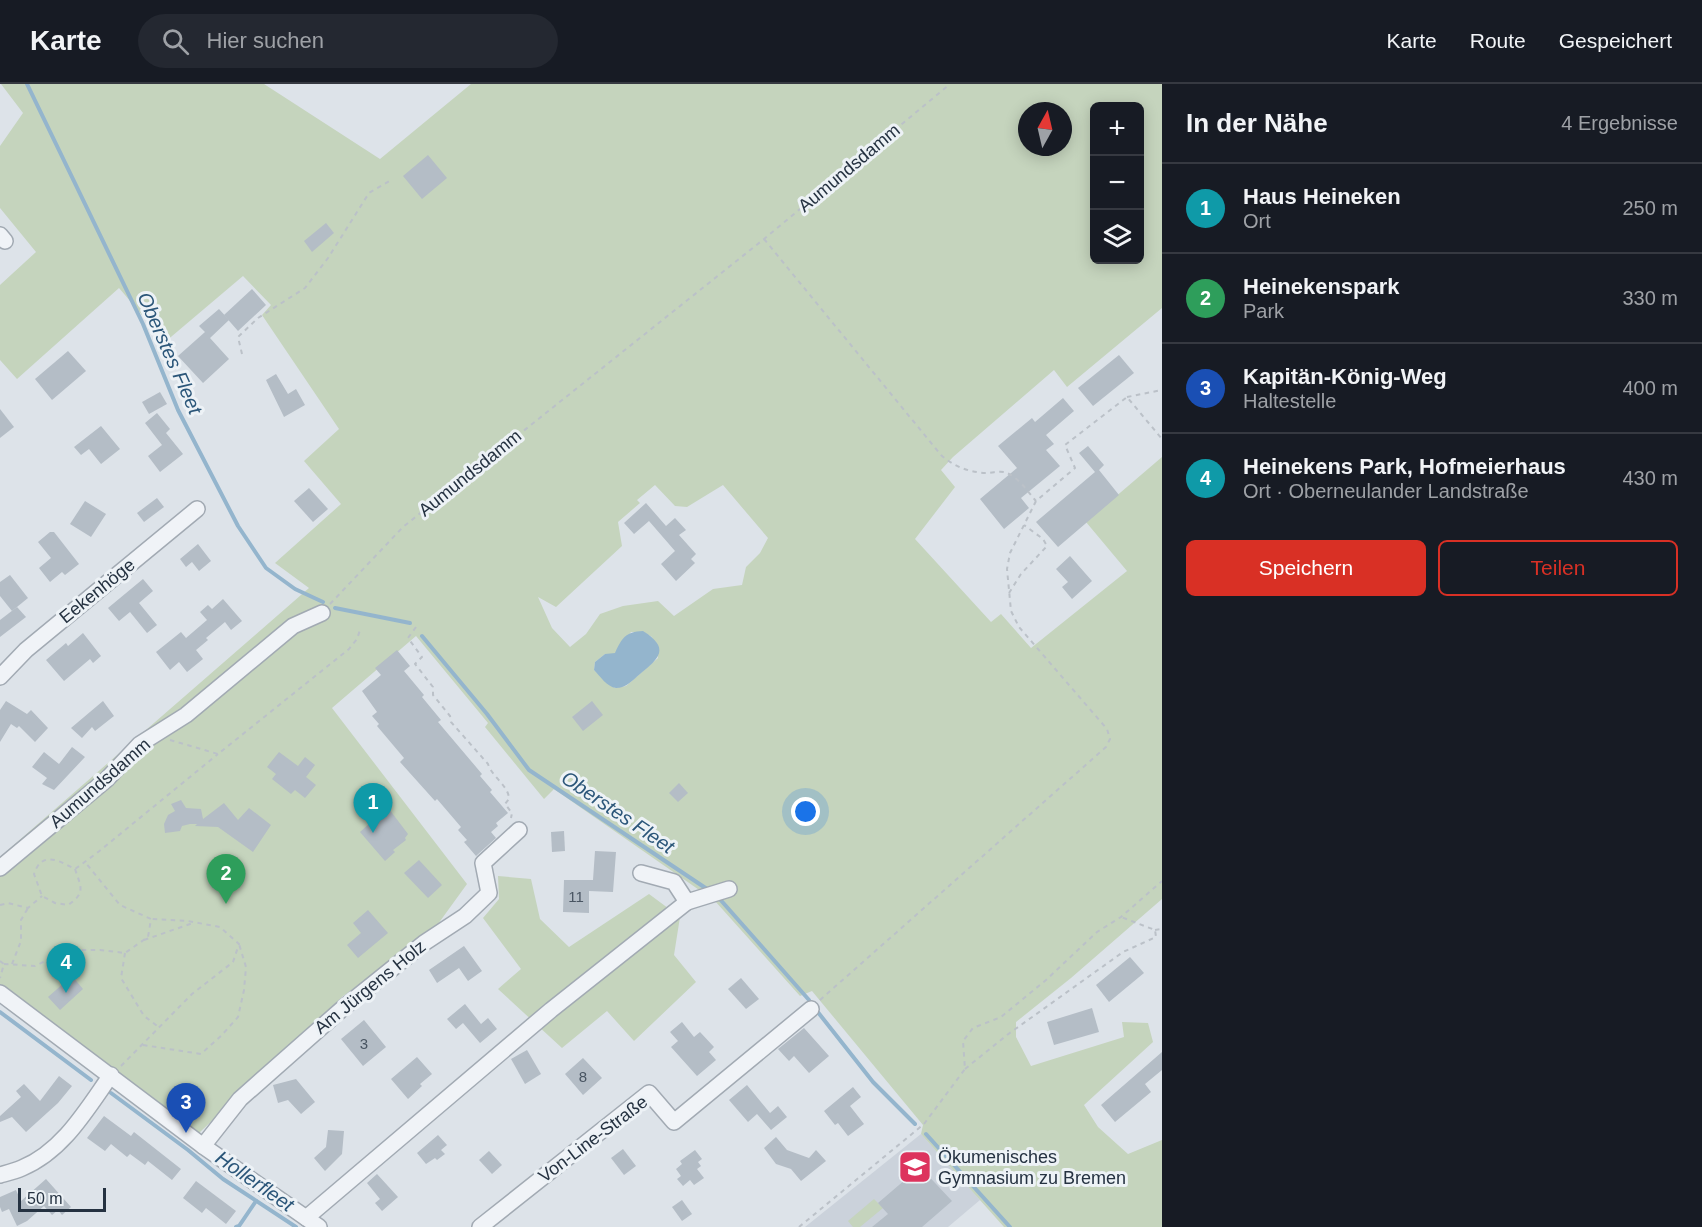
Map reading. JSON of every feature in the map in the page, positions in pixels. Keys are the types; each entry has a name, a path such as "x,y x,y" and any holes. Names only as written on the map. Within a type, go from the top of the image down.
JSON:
{"street":[{"name":"Eekenhöge","path":"0,677 42,637 197,509"},
{"name":"Aumundsdamm","path":"0,868 107,779 140,744 186,716 293,626 322,613"},
{"name":"Am Jürgens Holz","path":"202,1146 240,1099 343,1008 424,943 465,916 489,892 483,863 519,830"},
{"path":"641,873 674,882 687,902"},
{"path":"306,1218 551,1010 687,902 718,892"},
{"path":"0,993 202,1146 319,1227"},
{"name":"Von-Line-Straße","path":"480,1227 649,1093 674,1122 811,1009"},
{"path":"0,1175 23,1168 52,1149 76,1125 111,1075"}],"path":[{"name":"Aumundsdamm","path":"322,613 403,527 764,239 950,84"},
{"path":"242,354 238,337 258,318 305,288 328,258 369,193 392,180"},
{"path":"764,239 950,464 972,471 987,473 1002,471 1014,477 1036,501"},
{"path":"811,1009 1106,747 1110,739 1107,729 1019,627 1011,611 1007,569 1010,553 1036,501 1075,468 1065,445 1127,397 1162,390"},
{"path":"1127,397 1162,439"},
{"path":"1009,593 1021,574 1047,546 1043,539 1024,525"},
{"path":"416,627 408,638 422,657 415,664 433,687 433,695 450,716 451,722 488,764 489,771 509,794 509,800 505,804 512,813 511,820 519,830"},
{"path":"75,869 349,649 357,639 360,630"},
{"path":"154,736 218,754"},
{"path":"54,858 75,869 82,888 78,898 68,905 55,903 42,896 34,874 41,863 54,858"},
{"path":"85,862 120,905 151,919 220,927 239,944 246,967 244,990 238,1017 221,1036 201,1054 142,1045"},
{"path":"965,1069 963,1041 973,1028 1001,1017 1046,980 1097,932 1120,917 1162,881"},
{"path":"12,965 21,941 21,920 28,908 42,896"},
{"path":"0,904 8,903 28,908"},
{"path":"1120,917 1155,930 1162,929"},
{"path":"0,961 4,964 35,966 73,950 125,953 148,937 151,919"},
{"path":"142,941 196,923"},
{"path":"799,1227 924,1124 965,1069 1007,1035 1123,952 1156,937 1155,930"},
{"path":"111,1075 192,994 233,962 239,944"},
{"path":"125,953 121,978 144,1016 160,1028"},
{"path":"0,978 4,964"}],"shaded area":[{"name":"Ökumenisches Gymnasium zu Bremen","path":"921,1134 980,1200 948,1227 805,1227"}],"green space":[{"path":"1,84 264,84 380,159 471,84 1162,84 1162,308 1067,387 1054,370 953,457 941,470 955,487 915,539 991,622 1001,614 1031,648 1127,571 1086,522 1162,457 1162,899 1016,1022 1016,1037 1031,1066 1124,1037 1122,1022 1148,1023 1153,1042 1084,1105 1098,1127 1128,1154 1162,1140 1162,1227 1004,1227 921,1134 923,1125 812,991 800,996 715,901 554,789 544,799 485,727 488,723 416,636 332,708 467,884 438,924 392,962 343,996 199,1133 0,987 0,857 309,588 275,563 341,504 304,461 339,429 262,315 271,305 243,276 165,342 119,288 17,379 0,360 0,285 36,252 0,208 0,146 23,113","holes":["655,485 675,506 687,507 723,485 768,538 760,553 746,567 742,585 713,589 674,616 658,601 623,606 600,614 586,634 570,647 552,628 538,597 556,607 622,546 618,522 640,503 637,500","631,632 643,632 652,637 658,658 626,686 615,688 594,670 595,662 605,654 615,654"]},
{"path":"498,876 531,879 540,919 569,947 649,894 680,917 674,955 696,982 634,1041 607,1011 562,1048 498,989 521,969 483,918 499,899"},
{"path":"874,1199 883,1208 860,1227 853,1227 848,1221"}],"water":[{"path":"643,631 657,643 659,653 657,658 626,685 620,688 610,686 594,670 595,662 605,654 615,653 628,634"}],"building":[{"path":"428,155 447,178 422,199 403,176"},
{"path":"326,223 334,233 312,252 304,241"},
{"path":"252,289 266,305 238,331 224,315"},
{"path":"219,309 229,320 210,338 229,359 203,383 178,356 205,332 199,326"},
{"path":"68,351 86,371 52,400 35,379"},
{"path":"1119,355 1134,373 1093,406 1078,388"},
{"path":"276,374 288,394 296,389 305,405 284,417 266,380"},
{"path":"160,392 167,404 149,414 142,402"},
{"path":"1063,398 1074,411 1046,435 1054,444 1046,450 1060,466 1021,498 1029,508 1004,529 980,499 1017,468 998,446 1032,418 1035,422"},
{"path":"0,409 14,427 0,438"},
{"path":"157,413 170,429 166,433 183,454 160,472 148,456 162,445 145,423"},
{"path":"101,426 120,449 101,464 89,449 81,455 74,447"},
{"path":"1088,446 1104,465 1099,470 1119,495 1058,547 1036,522 1095,472 1079,453"},
{"path":"309,488 328,509 313,522 294,501"},
{"path":"157,498 164,507 144,522 137,513"},
{"path":"85,501 106,514 91,537 70,524"},
{"path":"646,503 666,526 675,518 686,530 679,535 696,554 691,559 695,563 676,581 661,564 675,551 649,521 634,534 624,523"},
{"path":"50,532 54,532 79,564 65,575 62,572 50,582 39,568 51,558 38,542"},
{"path":"198,544 211,561 199,571 192,562 186,567 180,559"},
{"path":"1070,556 1092,581 1072,599 1062,587 1068,582 1056,569"},
{"path":"10,575 28,598 12,611 0,596 0,582"},
{"path":"143,579 153,591 139,603 157,625 147,633 130,612 119,621 108,608"},
{"path":"223,599 242,621 231,630 225,622 206,638 208,640 196,650 203,659 187,672 179,662 170,670 156,652 181,632 186,638 207,620 200,612 208,605 212,609"},
{"path":"17,607 26,617 0,637 0,620"},
{"path":"83,633 101,656 93,663 90,659 64,681 46,660 66,643 68,646"},
{"path":"397,650 410,666 404,671 441,720 438,722 482,774 480,776 492,790 490,792 508,813 496,823 498,826 491,832 496,838 476,856 464,842 467,840 458,830 461,827 400,762 404,758 377,726 379,724 372,716 377,712 362,691 381,675 375,668"},
{"path":"6,701 27,714 31,710 48,728 35,742 19,726 17,728 11,724 0,742 0,710"},
{"path":"103,701 114,716 95,731 92,727 82,738 71,728"},
{"path":"592,701 603,715 583,731 572,717"},
{"path":"72,747 85,757 54,790 42,784 47,778 32,767 44,752 59,764"},
{"path":"279,752 298,766 305,757 315,765 306,777 316,785 305,798 295,790 291,794 272,779 276,774 267,767"},
{"path":"679,783 688,793 678,802 669,793"},
{"path":"181,800 186,808 201,809 203,819 224,803 238,820 249,808 271,825 253,852 218,827 190,824 182,826 180,831 165,833 164,824 168,815 175,811 171,804"},
{"path":"386,805 408,834 406,840 393,850 395,852 385,861 360,832 378,816 376,814"},
{"path":"564,831 565,851 552,852 551,832"},
{"path":"595,851 616,852 613,892 589,891 589,913 563,912 564,880 593,880"},
{"path":"419,860 442,885 428,898 404,873"},
{"path":"368,910 388,933 358,958 347,945 361,933 353,923"},
{"path":"464,946 482,971 468,981 459,968 437,983 429,970"},
{"path":"1130,957 1144,973 1109,1002 1096,985"},
{"path":"72,976 83,989 60,1010 48,997"},
{"path":"741,978 759,999 746,1009 728,989"},
{"path":"465,1004 481,1024 488,1018 497,1029 480,1043 463,1023 456,1029 447,1019"},
{"path":"1092,1008 1099,1032 1054,1045 1047,1022"},
{"path":"364,1020 386,1047 363,1066 341,1039"},
{"path":"682,1022 694,1037 700,1032 714,1047 709,1052 716,1060 697,1076 671,1047 678,1041 670,1032"},
{"path":"804,1028 829,1056 809,1073 794,1056 789,1061 778,1049"},
{"path":"527,1050 541,1074 525,1084 511,1059"},
{"path":"1162,1052 1162,1070 1145,1084 1151,1092 1115,1122 1101,1105"},
{"path":"417,1057 432,1074 408,1099 391,1079"},
{"path":"583,1058 602,1078 583,1095 565,1074"},
{"path":"59,1076 72,1086 58,1103 26,1132 12,1117 0,1122 0,1116 21,1097 16,1091 24,1084 40,1101"},
{"path":"296,1079 315,1102 301,1114 288,1100 278,1103 273,1085"},
{"path":"747,1085 770,1113 778,1106 787,1117 771,1130 757,1114 748,1122 729,1100"},
{"path":"853,1087 861,1097 850,1106 864,1124 848,1136 824,1111"},
{"path":"104,1116 131,1136 134,1132 181,1169 172,1180 148,1161 145,1165 130,1154 127,1157 111,1144 105,1151 87,1138"},
{"path":"328,1130 344,1131 342,1154 325,1171 314,1158 326,1147"},
{"path":"438,1135 447,1145 441,1150 445,1154 426,1164 417,1153"},
{"path":"776,1137 787,1150 809,1158 816,1150 826,1161 801,1181 791,1169 776,1164 764,1148"},
{"path":"623,1149 636,1166 624,1175 611,1158"},
{"path":"695,1150 702,1159 698,1162 701,1166 697,1169 704,1178 694,1185 690,1180 683,1186 677,1179 681,1176 676,1169 682,1164 680,1161"},
{"path":"489,1151 502,1165 492,1174 479,1160"},
{"path":"920,1167 952,1201 922,1227 872,1227 888,1214 878,1203"},
{"path":"377,1174 398,1197 382,1211 375,1203 380,1199 367,1183"},
{"path":"46,1179 71,1207 62,1215 58,1210 52,1215 44,1206 27,1221 17,1226 9,1209 2,1212 0,1197 16,1190 21,1201"},
{"path":"196,1181 236,1211 226,1224 206,1208 202,1213 183,1198"},
{"path":"682,1200 692,1214 682,1221 672,1207"}],"waterway":[{"name":"Oberstes Fleet","path":"27,84 143,324 178,410 238,526 266,568 295,589 323,602"},
{"name":"Oberstes Fleet","path":"335,608 410,623"},
{"name":"Oberstes Fleet","path":"422,636 487,714 529,770 710,891"},
{"name":"Oberstes Fleet","path":"718,897 809,1000"},
{"name":"Oberstes Fleet","path":"817,1011 873,1082 915,1124"},
{"name":"Hollerfleet","path":"0,1012 91,1080"},
{"name":"Hollerfleet","path":"111,1093 223,1179 296,1227"},
{"name":"Oberstes Fleet","path":"926,1134 1010,1227"},
{"path":"236,1227 256,1201"}],"place":[{"name":"Haus Heineken","path":"373,833"},
{"name":"Heinekenspark","path":"226,904"},
{"name":"Heinekens Park, Hofmeierhaus","path":"66,993"},
{"name":"Kapitän-König-Weg","path":"186,1133"},
{"name":"Ökumenisches Gymnasium zu Bremen","path":"915,1167"}]}
